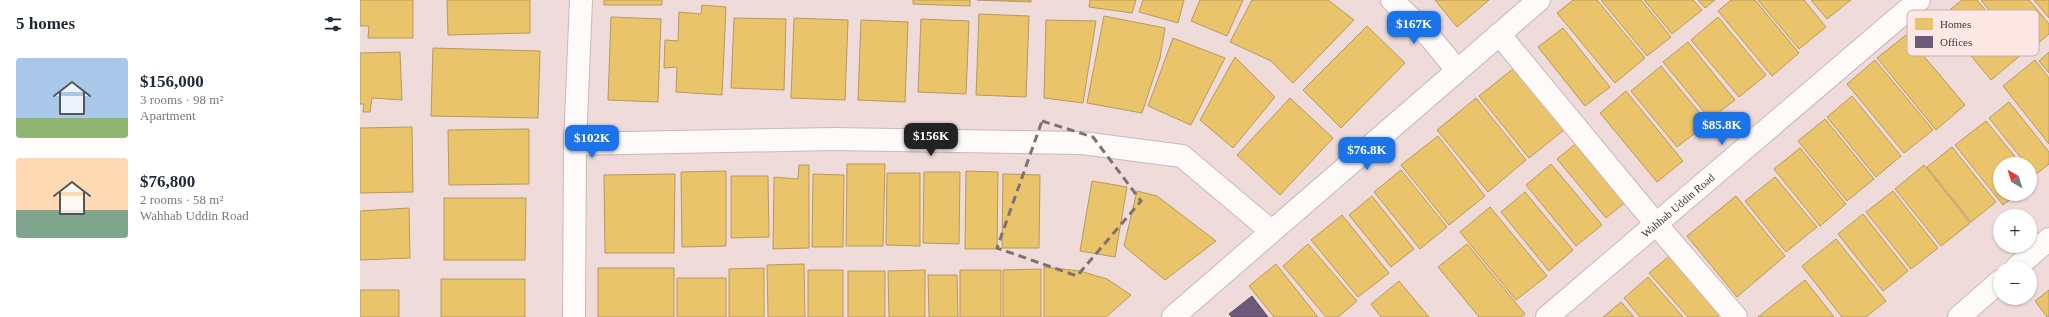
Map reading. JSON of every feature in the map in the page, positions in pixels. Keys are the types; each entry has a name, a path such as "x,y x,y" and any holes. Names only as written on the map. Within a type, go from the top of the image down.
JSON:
{"street":[{"path":"574,317 575,144 581,0"},
{"path":"1392,0 1429,36 1457,70"},
{"path":"1172,317 1539,0"},
{"name":"Wahhab Uddin Road","path":"1907,10 1919,0"},
{"name":"Wahhab Uddin Road","path":"1547,317 1907,10"},
{"path":"1499,34 1656,224 1736,317"},
{"path":"575,144 833,139 1082,143 1182,156 1272,231"},
{"path":"2024,261 2049,239"},
{"path":"1959,317 1993,287"}],"highlighted area":[{"path":"1042,121 1093,137 1141,201 1077,276 997,248"}],"building: Homes":[{"path":"360,0 413,0 413,38 368,38 369,26 360,26"},
{"path":"447,0 530,0 530,33 448,35"},
{"path":"604,0 662,0 662,5 604,5"},
{"path":"913,0 970,0 970,6 913,4"},
{"path":"977,0 1031,0 1031,2"},
{"path":"1090,0 1136,0 1132,13 1089,7"},
{"path":"1143,0 1184,0 1178,23 1139,12"},
{"path":"1200,0 1243,0 1227,36 1191,21"},
{"path":"1252,0 1328,0 1354,20 1293,83 1271,61 1230,42"},
{"path":"1435,0 1489,0 1457,27"},
{"path":"1573,0 1597,0 1645,58 1615,83 1557,13"},
{"path":"1601,0 1641,0 1671,37 1647,56"},
{"path":"1644,0 1693,0 1702,10 1672,34"},
{"path":"1698,0 1715,0 1705,8"},
{"path":"1731,0 1755,0 1799,53 1772,76 1718,11"},
{"path":"1758,0 1804,0 1826,27 1799,49"},
{"path":"1811,0 1851,0 1827,19"},
{"path":"1962,0 1977,0 1985,10 1950,10"},
{"path":"1981,0 2029,0 2037,10 1989,10"},
{"path":"2034,0 2049,0 2049,18"},
{"path":"702,5 726,7 722,95 676,92 677,67 664,68 665,40 678,41 679,12 701,14"},
{"path":"2039,12 2049,24 2049,34 2039,42"},
{"path":"979,14 1029,16 1026,97 976,95"},
{"path":"1104,16 1165,28 1160,58 1142,113 1087,103"},
{"path":"611,17 661,19 658,102 608,100"},
{"path":"1718,17 1766,75 1739,97 1691,40"},
{"path":"734,18 786,19 784,90 731,88"},
{"path":"794,18 848,20 845,100 791,98"},
{"path":"921,19 969,21 966,94 918,92"},
{"path":"861,20 908,22 905,102 858,100"},
{"path":"1046,20 1096,21 1083,103 1044,98"},
{"path":"1367,26 1405,63 1341,128 1303,90"},
{"path":"1563,28 1610,87 1585,106 1538,47"},
{"path":"1906,35 1907,56 1924,56 1965,105 1936,130 1877,58"},
{"path":"1173,38 1225,58 1191,125 1148,106"},
{"path":"1688,42 1735,100 1710,119 1663,62"},
{"path":"433,48 540,51 538,118 431,116"},
{"path":"400,52 402,100 372,98 370,112 363,112 364,104 360,104 360,53"},
{"path":"2049,52 2049,73 2039,61"},
{"path":"1971,56 2020,56 1991,80"},
{"path":"1235,57 1275,97 1233,148 1200,120"},
{"path":"1875,60 1933,130 1904,153 1847,84"},
{"path":"2035,60 2049,78 2049,144 2003,86"},
{"path":"1519,64 1569,126 1529,158 1479,96"},
{"path":"1661,66 1708,123 1677,147 1631,91"},
{"path":"1626,91 1683,161 1657,182 1600,113"},
{"path":"1852,96 1901,156 1876,177 1827,117"},
{"path":"1290,98 1333,138 1280,195 1237,155"},
{"path":"1476,98 1526,160 1488,192 1437,130"},
{"path":"2009,102 2049,152 2049,164 2037,173 2037,157 2020,157 1989,118"},
{"path":"1825,119 1874,179 1847,201 1798,141"},
{"path":"1986,121 2015,157 1993,157 1993,192 1955,145"},
{"path":"412,127 413,192 360,193 360,128"},
{"path":"529,129 529,184 449,185 448,130"},
{"path":"1438,136 1485,196 1449,225 1401,165"},
{"path":"1579,141 1628,200 1606,218 1557,159"},
{"path":"1952,147 1993,198 1993,201 1996,202 1971,222 1927,167"},
{"path":"1800,148 1846,204 1820,226 1774,169"},
{"path":"847,164 885,164 883,246 846,246"},
{"path":"1551,164 1602,225 1576,246 1526,185"},
{"path":"799,165 809,165 809,248 773,249 774,177 798,179"},
{"path":"1924,165 1970,223 1941,246 1895,189"},
{"path":"1401,170 1447,227 1420,249 1374,192"},
{"path":"726,171 726,246 682,247 681,172"},
{"path":"966,171 998,172 997,249 965,249"},
{"path":"924,172 960,172 959,244 923,243"},
{"path":"887,173 920,173 920,246 886,245"},
{"path":"675,174 674,253 605,253 604,175"},
{"path":"813,174 844,175 843,247 812,247"},
{"path":"1003,174 1040,175 1039,248 1002,248"},
{"path":"731,176 768,176 769,237 731,238"},
{"path":"1775,177 1817,227 1786,252 1745,201"},
{"path":"1092,181 1127,187 1115,257 1080,251"},
{"path":"1137,191 1157,196 1216,241 1165,280 1124,246"},
{"path":"1893,191 1938,248 1911,269 1866,212"},
{"path":"1525,192 1573,250 1549,271 1501,212"},
{"path":"1372,196 1414,249 1391,267 1349,215"},
{"path":"1736,196 1785,256 1737,297 1687,236"},
{"path":"444,198 526,198 525,260 444,260"},
{"path":"2000,201 2008,201 2003,205"},
{"path":"1490,207 1547,276 1516,300 1460,232"},
{"path":"409,208 410,258 360,260 360,211"},
{"path":"1863,214 1908,271 1883,291 1838,234"},
{"path":"1342,215 1389,273 1358,297 1311,240"},
{"path":"1836,239 1886,301 1866,317 1842,317 1802,266"},
{"path":"1308,244 1357,301 1338,317 1326,317 1283,266"},
{"path":"1467,244 1525,314 1521,317 1479,317 1438,267"},
{"path":"1674,252 1724,311 1717,317 1688,317 1649,273"},
{"path":"804,264 805,317 768,317 767,265"},
{"path":"1276,264 1318,317 1274,317 1249,286"},
{"path":"1044,267 1080,271 1107,279 1131,295 1106,317 1044,317"},
{"path":"598,268 674,268 674,317 598,317"},
{"path":"764,268 764,317 729,317 729,269"},
{"path":"1041,269 1041,317 1003,317 1003,270"},
{"path":"808,270 843,270 843,317 808,317"},
{"path":"925,270 925,317 889,317 888,271"},
{"path":"960,270 1001,270 1001,317 960,317"},
{"path":"848,271 885,271 885,317 848,317"},
{"path":"928,275 957,275 958,317 929,317"},
{"path":"1648,277 1683,317 1640,317 1624,298"},
{"path":"677,278 726,278 726,317 677,317"},
{"path":"441,279 525,279 525,317 441,317"},
{"path":"1805,280 1834,317 1758,317"},
{"path":"1399,281 1429,317 1381,317 1371,304"},
{"path":"360,290 399,290 399,317 360,317"},
{"path":"2049,290 2049,317 2047,317 2037,304 2037,299"},
{"path":"1621,302 1634,317 1603,317"}],"building: Offices":[{"path":"1252,296 1268,317 1232,317 1229,314"}]}
